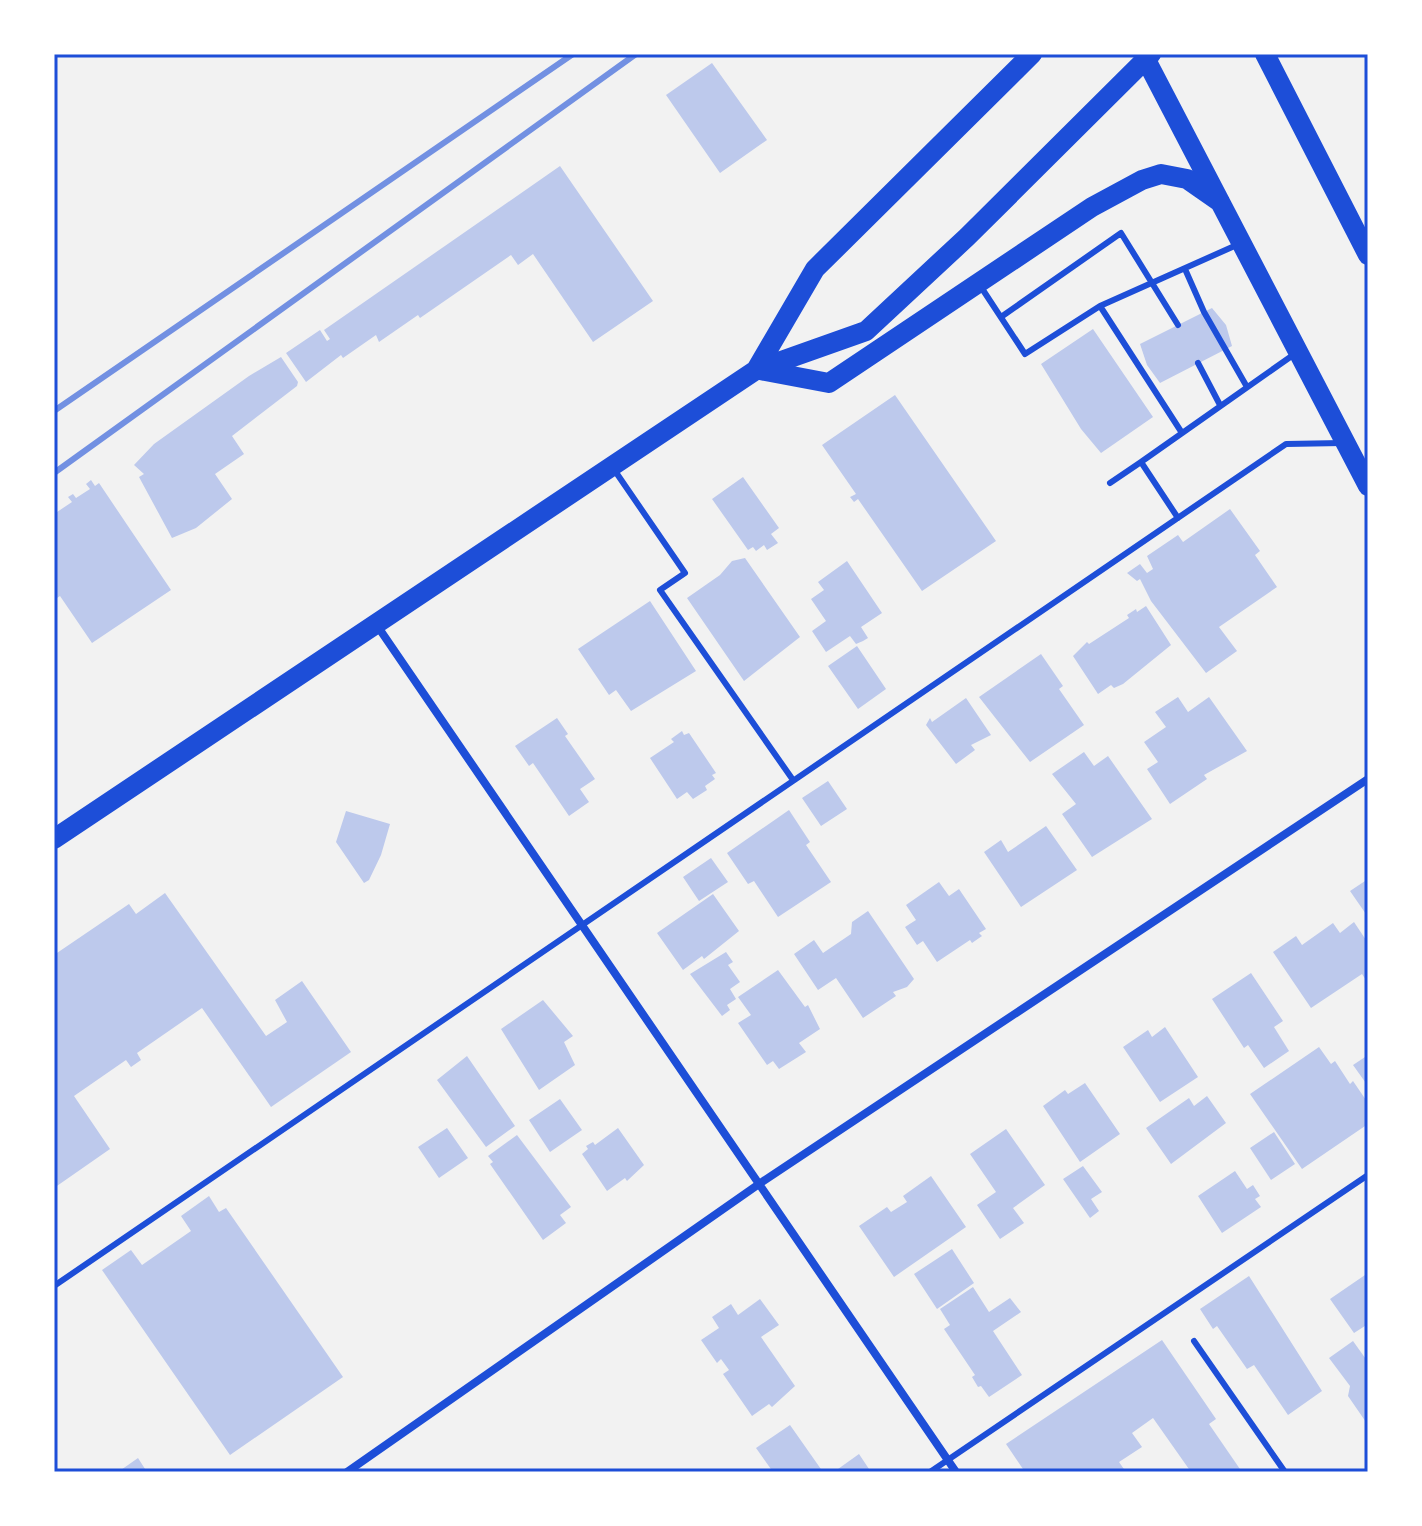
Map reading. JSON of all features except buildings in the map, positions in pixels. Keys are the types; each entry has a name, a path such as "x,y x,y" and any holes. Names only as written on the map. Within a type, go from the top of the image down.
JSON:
{"main road":[{"path":"756,370 815,269 1032,54"},
{"path":"1265,54 1368,255"},
{"path":"54,839 756,370 866,331 967,237 1146,56 1368,486"},
{"path":"756,370 829,383 1092,207 1142,180 1161,174 1187,179 1220,202"}],"street":[{"path":"375,622 956,1472"},
{"path":"347,1472 759,1184 1368,779"}],"lane":[{"path":"1001,317 1121,233 1178,325"},
{"path":"979,284 1025,354 1100,306 1241,243"},
{"path":"1185,269 1204,312 1247,387"},
{"path":"1100,306 1182,433"},
{"path":"1110,483 1298,351"},
{"path":"1198,363 1220,405"},
{"path":"54,1286 1286,444 1346,443"},
{"path":"1141,462 1178,518"},
{"path":"613,468 685,573 660,590 793,780"},
{"path":"930,1472 1368,1175"},
{"path":"1194,1341 1285,1472"}],"railway":[{"path":"54,411 573,54"},
{"path":"54,473 636,54"}]}
